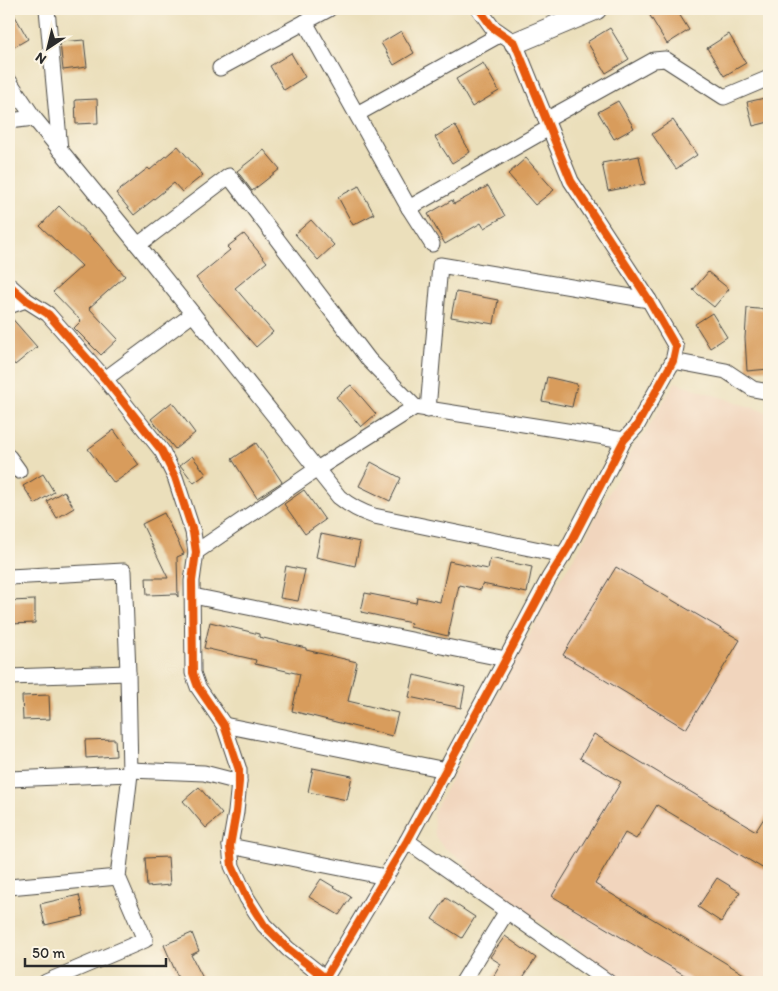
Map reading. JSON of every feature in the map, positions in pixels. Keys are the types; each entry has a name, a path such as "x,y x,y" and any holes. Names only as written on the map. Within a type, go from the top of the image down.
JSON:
{"street":[{"path":"47,9 60,150"},
{"path":"220,68 329,9"},
{"path":"9,285 26,300 48,314 105,379 162,451 175,477 193,532 196,552 192,581 193,673 198,687 224,725 239,770 236,812 230,846 232,866 247,898 264,925 324,980 407,841 549,578 564,556 624,440 636,427 673,361 676,347 650,300 571,181 548,124 508,38 492,26 479,9"},
{"path":"357,114 508,38 596,9"},
{"path":"305,22 409,208 432,244"},
{"path":"409,208 654,60 665,59 724,97 769,78"},
{"path":"9,81 34,118 339,497 363,512 564,556"},
{"path":"9,122 34,118"},
{"path":"138,245 229,176 369,360 421,408 624,440"},
{"path":"421,408 440,265 650,300"},
{"path":"9,306 26,300"},
{"path":"105,379 193,314"},
{"path":"673,361 726,371 753,389 769,392"},
{"path":"196,552 318,469 421,408"},
{"path":"9,457 19,471"},
{"path":"9,577 124,571 130,772 118,877 145,940 46,982"},
{"path":"193,596 506,659"},
{"path":"9,677 128,673"},
{"path":"224,725 446,770"},
{"path":"9,778 130,772 204,773 239,782"},
{"path":"407,841 602,981"},
{"path":"230,846 386,877"},
{"path":"9,887 118,877"},
{"path":"463,982 507,911"}],"shaded area":[{"path":"675,382 769,413 769,982 625,982 475,877 463,861 442,846 435,836 433,813 558,582 577,553 634,445 643,437"}],"building":[{"path":"9,9 11,9 28,39 9,50"},
{"path":"646,9 676,9 689,30 667,44"},
{"path":"610,28 629,59 606,73 587,42"},
{"path":"401,31 414,53 394,65 381,43"},
{"path":"729,34 746,63 724,76 707,48"},
{"path":"84,40 87,67 63,70 60,42"},
{"path":"291,53 305,77 284,90 270,66"},
{"path":"483,63 499,91 472,107 456,79"},
{"path":"769,97 769,122 753,126 747,102"},
{"path":"97,99 98,123 76,124 75,100"},
{"path":"618,101 634,128 614,139 598,112"},
{"path":"673,120 697,155 676,169 652,134"},
{"path":"455,125 470,152 452,163 435,137"},
{"path":"178,146 203,175 182,192 174,183 134,215 116,193 148,168 150,170"},
{"path":"264,150 280,169 252,191 237,171"},
{"path":"639,156 645,184 608,191 602,163"},
{"path":"526,158 554,190 535,205 508,174"},
{"path":"359,186 374,214 353,225 338,197"},
{"path":"488,186 505,216 484,228 481,223 445,244 428,214 452,200 454,204"},
{"path":"59,206 98,244 125,276 89,308 118,339 101,355 74,328 81,321 53,292 82,266 40,226"},
{"path":"311,220 334,245 318,260 295,234"},
{"path":"244,234 267,262 235,288 273,332 256,347 196,278 230,250 227,247"},
{"path":"708,272 729,289 714,307 693,290"},
{"path":"456,292 498,300 494,324 451,317"},
{"path":"747,308 769,310 769,369 747,371 745,338"},
{"path":"712,313 727,337 710,348 695,324"},
{"path":"9,315 37,347 15,365 9,357"},
{"path":"547,377 577,384 572,407 542,401"},
{"path":"351,385 376,414 361,427 336,397"},
{"path":"172,402 195,433 175,449 151,419"},
{"path":"114,430 139,465 114,483 88,449"},
{"path":"256,443 282,482 257,498 232,459"},
{"path":"192,456 206,474 194,483 180,465"},
{"path":"371,462 401,478 390,501 359,486"},
{"path":"43,474 54,492 35,504 23,486"},
{"path":"304,490 325,520 305,534 284,504"},
{"path":"64,491 74,508 57,518 47,501"},
{"path":"164,513 184,554 177,557 178,597 176,594 147,595 146,578 168,578 142,524"},
{"path":"321,534 360,542 355,566 316,557"},
{"path":"490,558 532,567 527,593 482,584 481,590 459,585 448,636 410,627 411,623 361,612 365,593 416,603 417,597 440,602 449,561 488,569"},
{"path":"286,566 305,570 298,601 280,598"},
{"path":"616,567 740,640 686,729 563,655"},
{"path":"35,600 35,623 9,624 9,601"},
{"path":"210,622 259,634 259,637 306,648 306,650 357,662 348,701 398,713 392,736 292,711 300,674 255,664 256,660 204,648"},
{"path":"414,675 465,687 461,708 409,697"},
{"path":"49,695 50,719 23,720 22,696"},
{"path":"594,734 756,831 769,810 769,872 657,805 636,839 625,833 595,884 757,982 696,982 552,896 621,782 580,758"},
{"path":"115,739 116,756 86,758 85,740"},
{"path":"313,768 352,776 347,800 308,792"},
{"path":"199,787 222,814 206,828 183,801"},
{"path":"168,857 170,885 147,887 145,858"},
{"path":"717,878 740,892 721,922 698,907"},
{"path":"321,879 351,897 339,915 309,897"},
{"path":"79,895 84,916 45,925 40,904"},
{"path":"446,898 475,917 462,938 432,919"},
{"path":"192,933 199,951 191,955 205,982 180,982 164,945"},
{"path":"505,936 536,958 520,982 490,982 501,964 490,957"}],"cycle path":[{"path":"323,982 407,841 549,578 569,546 624,440 636,427 673,361 676,347 649,300 571,181 515,43 492,27 479,9"},
{"path":"9,285 26,300 48,314 105,379 162,451 175,477 193,532 196,552 192,581 193,673 198,687 224,725 239,770 236,812 230,846 232,866 247,898 264,925 288,949 325,978"}]}
